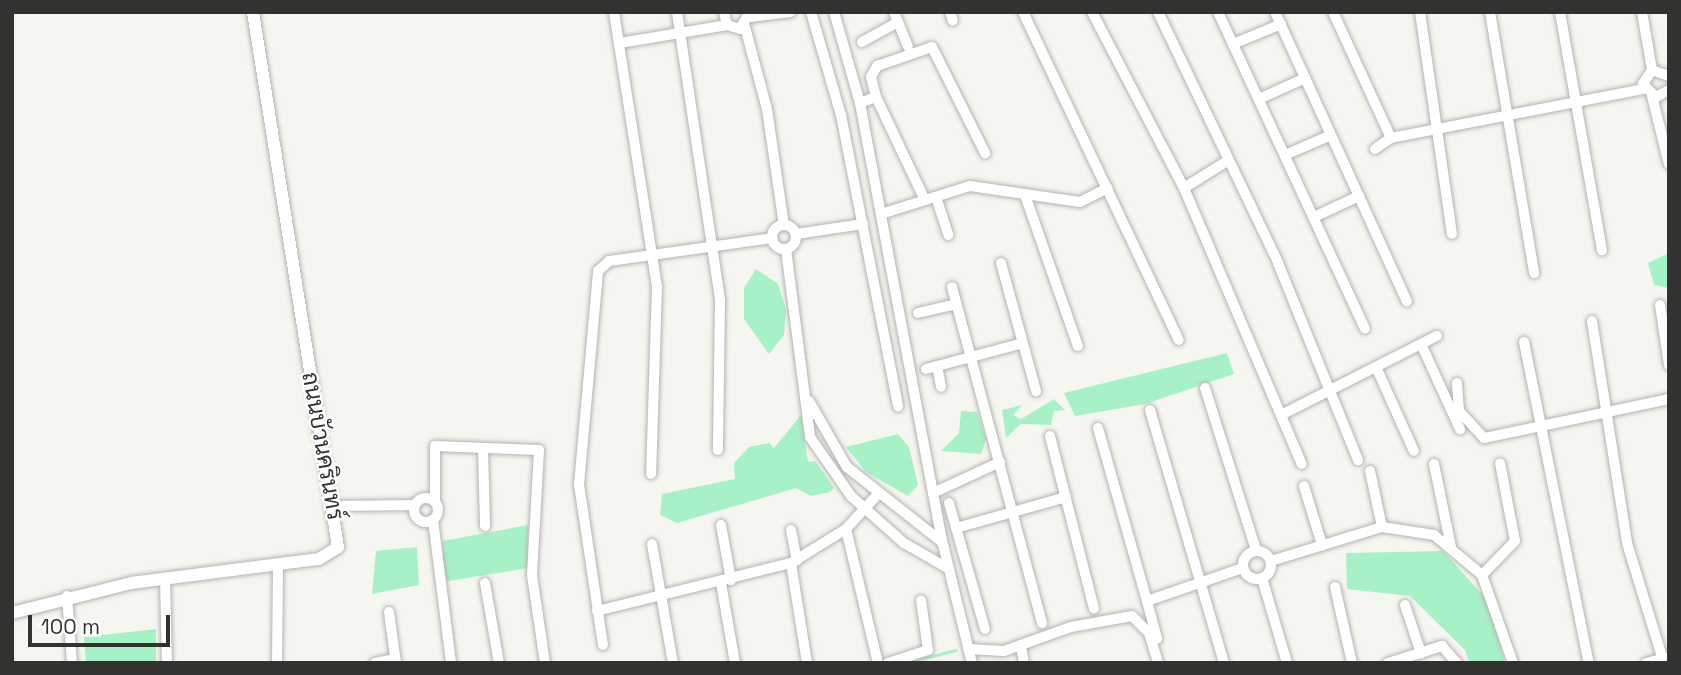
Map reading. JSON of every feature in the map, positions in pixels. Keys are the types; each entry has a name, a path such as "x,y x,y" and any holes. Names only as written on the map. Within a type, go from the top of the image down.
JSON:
{"street":[{"name":"ถนนบัวนครินทร์","path":"12,613 67,596 165,578 278,565 333,555 340,536 253,12"},
{"path":"614,12 658,307 651,474"},
{"path":"677,12 720,300 718,450"},
{"path":"724,12 727,25"},
{"path":"620,43 680,36 748,19 791,12"},
{"path":"811,12 863,224 898,406"},
{"path":"834,12 860,103 942,542 972,663"},
{"path":"1023,12 1179,340"},
{"path":"1092,12 1184,188 1224,293 1282,415 1302,464"},
{"path":"1158,12 1330,390 1358,460"},
{"path":"1218,12 1366,329"},
{"path":"1275,12 1406,301"},
{"path":"1333,12 1391,138"},
{"path":"1420,12 1452,234"},
{"path":"1490,12 1534,273"},
{"path":"1560,12 1602,250"},
{"path":"1642,12 1652,70 1648,92 1669,164"},
{"path":"862,42 896,17 908,46"},
{"path":"748,19 767,109 784,225 796,234 863,224"},
{"path":"1233,44 1281,24"},
{"path":"948,236 931,198 876,97 871,77 877,66 932,47 985,153"},
{"path":"1652,70 1669,76"},
{"path":"1259,99 1305,78"},
{"path":"1375,149 1391,138 1574,99 1667,92 1669,107"},
{"path":"860,103 876,97"},
{"path":"1285,155 1331,135"},
{"path":"1184,188 1227,161"},
{"path":"881,214 970,186 1080,201 1108,188"},
{"path":"1025,195 1078,346"},
{"path":"1314,218 1359,196"},
{"path":"603,645 579,485 598,271 609,261 712,243 772,238 784,225"},
{"path":"796,234 786,249 809,401 810,438 865,508 904,543 949,569"},
{"path":"772,238 786,249"},
{"path":"1001,262 1036,391"},
{"path":"951,287 1042,624"},
{"path":"919,313 956,304"},
{"path":"1660,305 1669,365"},
{"path":"1592,321 1627,543 1665,660 1646,663"},
{"path":"1282,415 1437,336"},
{"path":"1524,342 1539,430 1589,663"},
{"path":"942,387 931,367 1023,343"},
{"path":"1421,344 1460,429"},
{"path":"1376,367 1414,451"},
{"path":"1457,383 1459,411 1478,436 1539,430 1669,399"},
{"path":"1205,388 1256,550 1270,561"},
{"path":"809,401 847,467 942,542"},
{"path":"1150,410 1224,663"},
{"path":"1098,428 1164,663"},
{"path":"1050,436 1094,607"},
{"path":"451,663 433,520 435,446 539,450 532,575 545,663"},
{"path":"483,448 485,526"},
{"path":"933,493 1000,462"},
{"path":"1482,575 1515,541 1500,463"},
{"path":"1434,464 1451,547"},
{"path":"1370,471 1382,527"},
{"path":"1304,486 1322,545"},
{"path":"597,611 661,593 726,581 794,561 846,529 878,494"},
{"path":"956,528 1066,497"},
{"path":"335,506 415,505 422,498 435,502"},
{"path":"949,503 985,629"},
{"path":"415,505 420,520 433,520"},
{"path":"720,525 735,663"},
{"path":"1287,663 1262,578 1270,561 1382,527 1409,527 1451,547 1482,575 1513,663"},
{"path":"846,529 878,663"},
{"path":"791,530 807,663"},
{"path":"652,544 674,663"},
{"path":"1147,601 1243,568 1256,550"},
{"path":"276,663 278,565"},
{"path":"1243,568 1262,578"},
{"path":"165,578 167,663"},
{"path":"485,583 499,663"},
{"path":"1335,587 1352,663"},
{"path":"67,596 72,663"},
{"path":"888,663 928,650 921,600"},
{"path":"1405,605 1421,653"},
{"path":"374,663 396,661 389,612"},
{"path":"968,649 1005,657 1021,646 1132,615 1149,633 1157,663"},
{"path":"1021,646 1024,663"},
{"path":"1388,663 1448,647 1457,663"}],"shaded area":[{"path":"1669,253 1669,288 1654,285 1648,263"},
{"path":"756,269 778,284 786,310 784,335 769,354 744,319 744,288"},
{"path":"1227,353 1234,374 1145,404 1075,416 1064,393"},
{"path":"1054,399 1065,410 1054,411 1051,425 1021,424 1006,438 1002,410 1022,405 1013,415 1021,419"},
{"path":"961,411 977,412 986,439 981,454 941,451 959,433"},
{"path":"801,415 808,462 815,461 834,488 830,492 811,496 796,488 677,523 660,515 662,494 735,479 734,463 749,447 769,443 774,448"},
{"path":"898,434 909,447 918,485 908,496 866,472 846,447"},
{"path":"528,525 528,568 443,582 443,541"},
{"path":"417,547 419,585 372,594 376,551"},
{"path":"1443,551 1488,601 1505,663 1469,663 1465,650 1410,596 1347,589 1346,553"},
{"path":"156,629 156,663 86,663 84,637"}],"waterway":[{"path":"908,662 956,650"}]}
